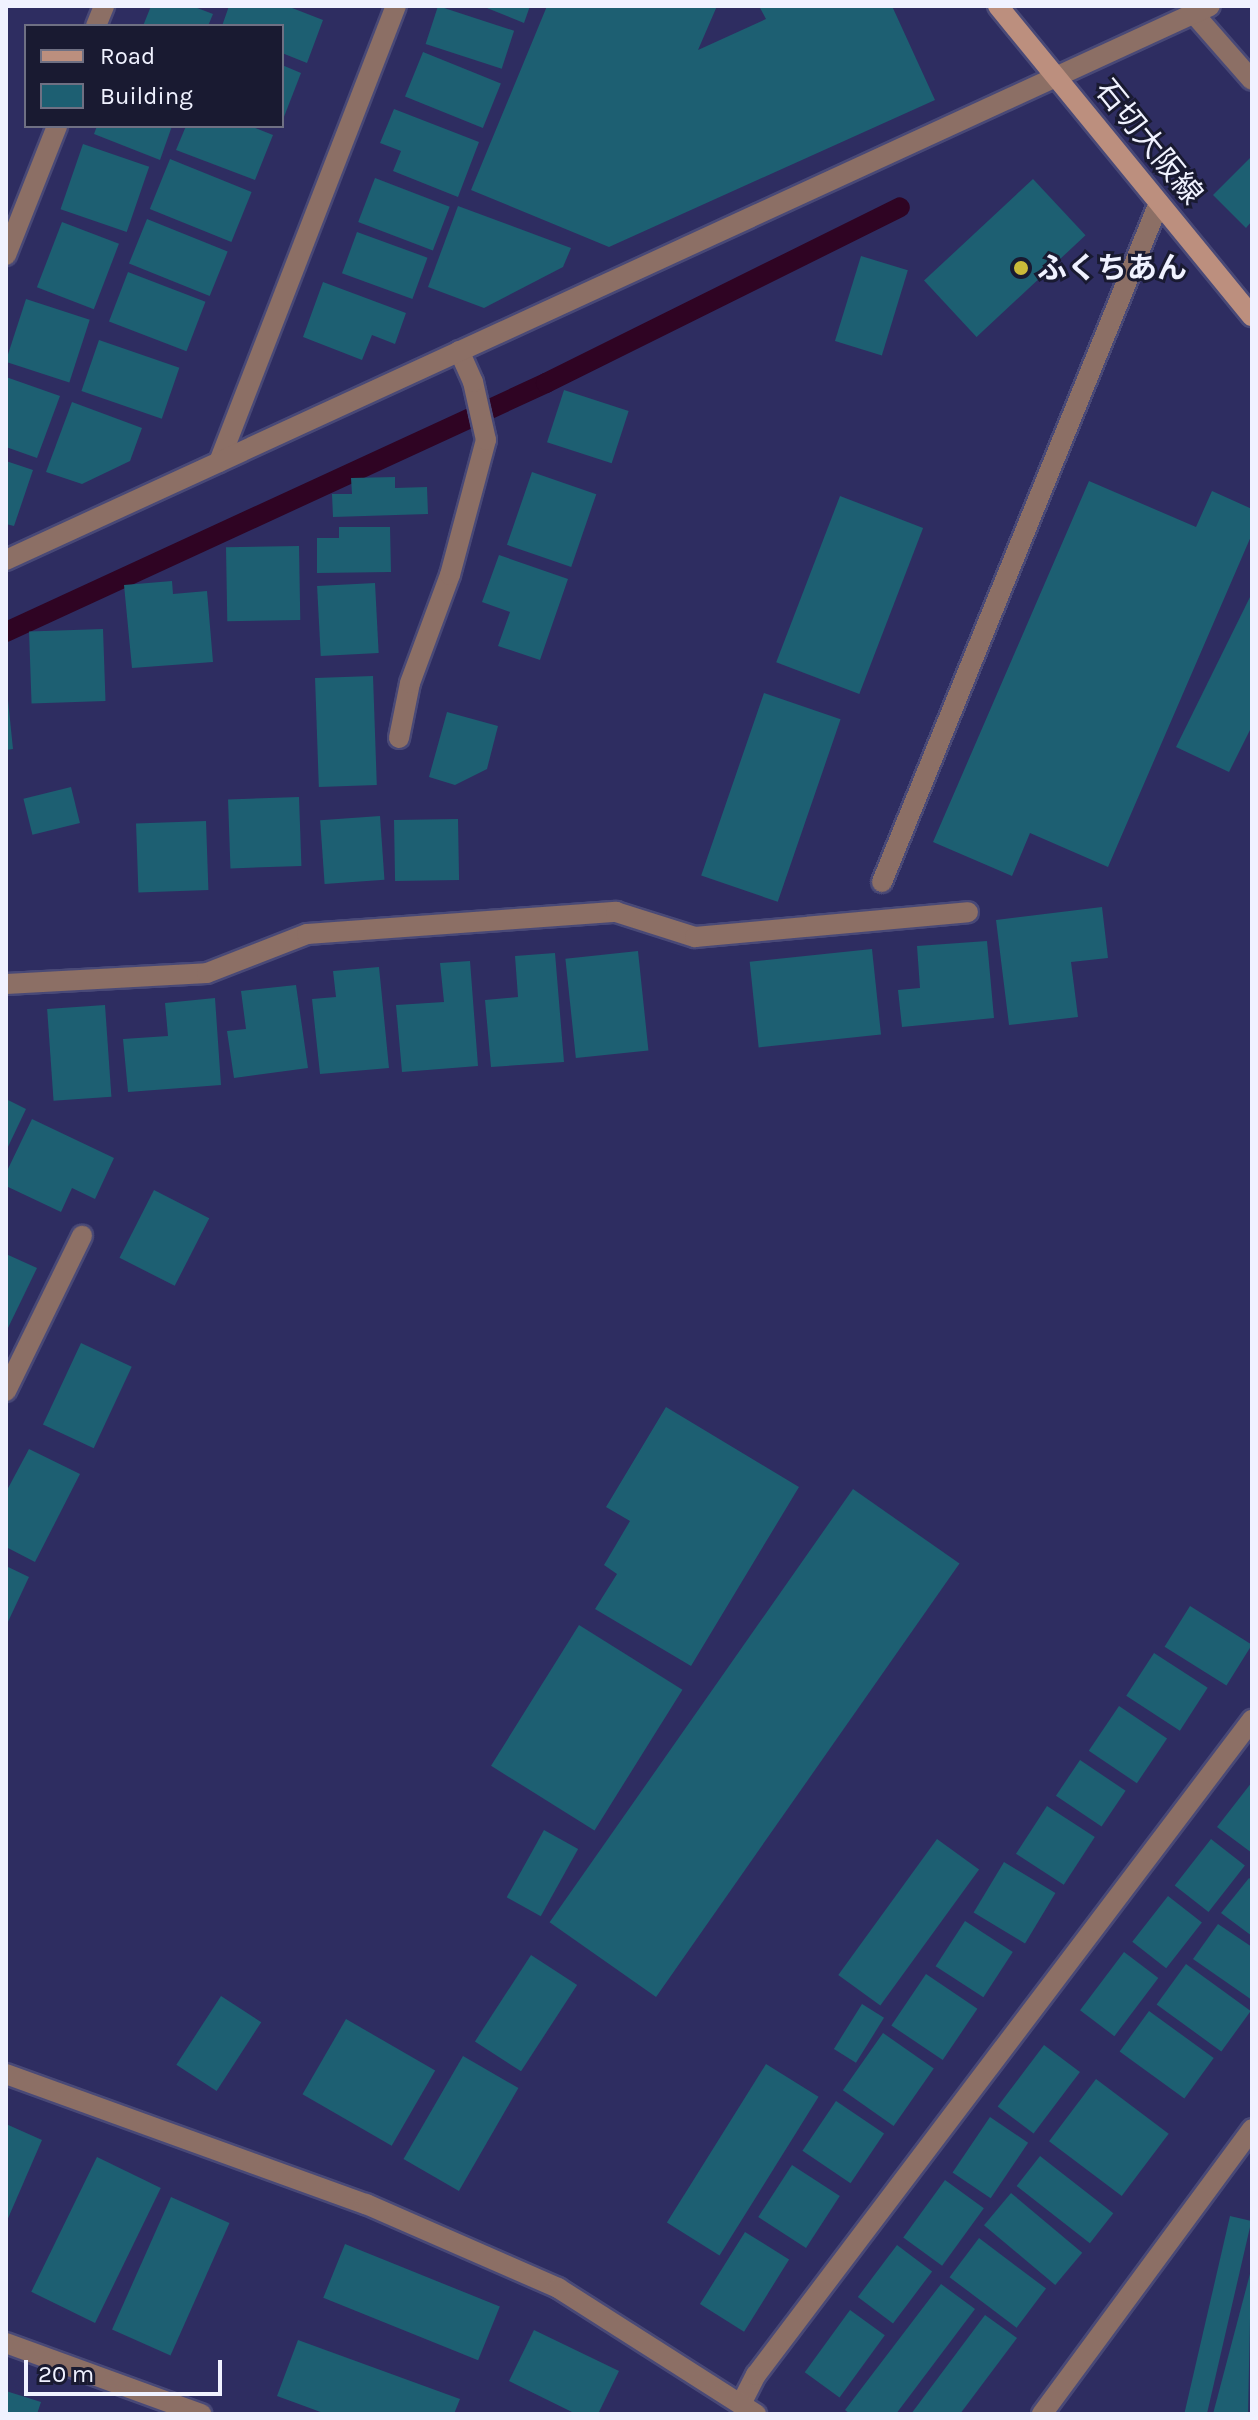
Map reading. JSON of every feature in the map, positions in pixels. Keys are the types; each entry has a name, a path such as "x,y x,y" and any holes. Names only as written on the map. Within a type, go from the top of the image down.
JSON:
{"main road":[{"name":"石切大阪線","path":"998,6 1252,316"}],"street":[{"path":"219,462 396,6"},
{"path":"6,560 1058,79 1202,10 1252,80"},
{"path":"6,255 56,128"},
{"path":"882,882 1159,203"},
{"path":"399,738 410,683 450,575 486,440 473,382 459,351"},
{"path":"6,984 207,973 307,934 616,912 695,937 968,912"},
{"path":"6,1391 82,1236"},
{"path":"6,2074 366,2204 558,2288 748,2409 756,2375 1252,1720"},
{"path":"1042,2414 1252,2129"},
{"path":"6,2343 201,2414"}],"building":[{"path":"151,6 192,6 213,14 209,24 144,24"},
{"path":"229,6 287,6 323,20 307,63 284,54 284,24 223,24"},
{"path":"438,6 514,31 502,69 426,44"},
{"path":"482,6 530,6 524,23"},
{"path":"547,6 717,6 698,50 766,19 759,6 892,6 935,100 609,247 471,190"},
{"path":"423,52 501,83 483,128 405,97"},
{"path":"284,66 301,73 284,117"},
{"path":"394,109 479,142 458,197 393,171 401,151 380,143"},
{"path":"96,128 171,128 160,160 94,134"},
{"path":"185,128 255,128 273,135 255,180 176,150"},
{"path":"83,144 149,167 127,232 61,209"},
{"path":"1252,156 1252,221 1246,228 1213,195"},
{"path":"170,159 252,192 231,242 150,209"},
{"path":"375,178 450,207 433,251 358,222"},
{"path":"1033,179 1086,235 977,337 924,281"},
{"path":"458,206 571,248 563,267 484,308 428,287"},
{"path":"147,219 228,252 210,296 129,264"},
{"path":"62,222 119,244 94,309 37,287"},
{"path":"357,232 427,258 412,299 342,273"},
{"path":"861,256 908,270 882,355 835,341"},
{"path":"128,272 205,302 186,351 109,321"},
{"path":"323,282 406,313 395,344 372,335 362,360 303,337"},
{"path":"26,299 90,320 69,382 6,362"},
{"path":"99,340 179,368 162,419 81,391"},
{"path":"6,377 60,396 37,458 6,447"},
{"path":"564,390 629,411 612,463 547,442"},
{"path":"72,402 142,428 130,461 82,484 46,472"},
{"path":"6,461 33,470 14,526 6,524"},
{"path":"532,472 596,494 571,567 507,545"},
{"path":"395,477 395,488 427,487 428,514 333,517 332,494 352,494 351,478"},
{"path":"1089,481 1196,527 1212,491 1252,509 1252,534 1108,867 1030,833 1012,876 933,842"},
{"path":"840,496 923,528 859,694 776,662"},
{"path":"339,527 390,527 391,572 317,573 317,538 339,538"},
{"path":"299,546 300,620 227,621 226,547"},
{"path":"499,555 568,579 540,660 498,646 510,612 482,602"},
{"path":"172,581 173,594 207,591 213,662 132,668 124,585"},
{"path":"375,583 379,653 321,656 317,586"},
{"path":"1252,593 1252,726 1229,772 1176,747"},
{"path":"103,629 106,701 32,704 29,632"},
{"path":"373,676 377,785 319,787 315,678"},
{"path":"6,681 13,749 6,750"},
{"path":"764,693 841,719 778,902 701,875"},
{"path":"447,712 498,726 487,769 455,785 429,777"},
{"path":"71,787 80,823 32,835 23,799"},
{"path":"299,797 301,866 230,868 228,799"},
{"path":"380,816 384,880 325,884 320,820"},
{"path":"458,819 459,880 395,881 394,820"},
{"path":"206,821 208,890 138,892 136,823"},
{"path":"1102,907 1108,958 1071,962 1078,1017 1009,1025 996,920"},
{"path":"987,941 994,1018 902,1027 898,990 920,988 917,946"},
{"path":"872,949 881,1035 759,1047 750,962"},
{"path":"638,951 648,1050 576,1058 565,959"},
{"path":"555,953 564,1062 491,1067 485,1000 518,997 515,956"},
{"path":"470,961 478,1066 402,1072 396,1005 444,1002 440,963"},
{"path":"379,967 389,1068 320,1074 312,999 336,997 333,971"},
{"path":"296,985 308,1068 234,1078 227,1031 246,1029 241,991"},
{"path":"215,998 221,1085 128,1092 123,1039 168,1036 165,1003"},
{"path":"105,1005 111,1097 54,1101 47,1009"},
{"path":"6,1099 26,1109 6,1151"},
{"path":"32,1119 114,1158 95,1199 72,1188 61,1212 6,1186 6,1173"},
{"path":"154,1190 209,1218 175,1286 119,1258"},
{"path":"6,1254 37,1268 6,1332"},
{"path":"81,1343 132,1367 94,1448 43,1425"},
{"path":"666,1407 799,1487 691,1666 595,1609 617,1574 604,1565 630,1521 606,1507"},
{"path":"29,1449 80,1474 35,1562 6,1547 6,1492"},
{"path":"853,1489 959,1564 656,1997 550,1922"},
{"path":"6,1566 29,1577 6,1626"},
{"path":"1190,1606 1252,1645 1226,1685 1165,1647"},
{"path":"579,1625 682,1690 594,1830 491,1766"},
{"path":"1154,1653 1208,1688 1180,1731 1126,1696"},
{"path":"1119,1706 1167,1738 1137,1783 1089,1751"},
{"path":"1080,1760 1126,1791 1102,1826 1056,1796"},
{"path":"1252,1782 1252,1853 1217,1827"},
{"path":"1047,1806 1095,1837 1064,1885 1016,1854"},
{"path":"544,1830 578,1849 541,1916 507,1897"},
{"path":"937,1839 979,1870 880,2005 838,1975"},
{"path":"1211,1839 1245,1865 1209,1912 1175,1885"},
{"path":"1004,1862 1055,1893 1025,1943 974,1913"},
{"path":"1249,1878 1252,1880 1252,1936 1221,1913"},
{"path":"1168,1896 1202,1922 1166,1968 1132,1942"},
{"path":"965,1921 1013,1952 983,1997 936,1966"},
{"path":"1218,1924 1252,1947 1252,2000 1193,1959"},
{"path":"1124,1952 1158,1978 1114,2036 1080,2010"},
{"path":"531,1955 577,1985 521,2071 475,2041"},
{"path":"1186,1964 1251,2011 1221,2051 1157,2004"},
{"path":"926,1974 977,2009 943,2060 891,2025"},
{"path":"221,1996 261,2022 217,2091 176,2065"},
{"path":"862,2004 884,2018 856,2063 834,2049"},
{"path":"1149,2011 1214,2058 1184,2098 1120,2051"},
{"path":"346,2019 435,2070 392,2146 303,2094"},
{"path":"883,2033 934,2069 894,2126 843,2090"},
{"path":"1044,2045 1080,2072 1034,2134 998,2106"},
{"path":"463,2056 518,2088 459,2191 404,2159"},
{"path":"766,2064 819,2097 719,2255 667,2223"},
{"path":"1096,2079 1169,2134 1122,2196 1049,2141"},
{"path":"836,2101 884,2133 851,2183 802,2151"},
{"path":"990,2117 1028,2143 991,2198 953,2173"},
{"path":"6,2124 42,2140 6,2223"},
{"path":"1040,2156 1113,2213 1090,2243 1017,2186"},
{"path":"97,2157 161,2188 95,2323 31,2292"},
{"path":"792,2165 840,2196 806,2248 758,2217"},
{"path":"945,2180 984,2208 942,2266 903,2237"},
{"path":"1011,2193 1082,2253 1055,2285 984,2225"},
{"path":"171,2197 229,2223 170,2355 112,2329"},
{"path":"1230,2216 1251,2221 1207,2414 1184,2414"},
{"path":"745,2232 789,2260 744,2332 700,2304"},
{"path":"979,2238 1046,2289 1017,2328 950,2277"},
{"path":"345,2244 500,2307 478,2360 323,2298"},
{"path":"897,2245 932,2271 893,2323 858,2297"},
{"path":"1251,2270 1248,2414 1213,2414"},
{"path":"941,2284 975,2309 896,2414 850,2414 845,2410"},
{"path":"850,2310 885,2335 840,2398 805,2372"},
{"path":"985,2315 1017,2338 960,2414 911,2414"},
{"path":"534,2330 619,2371 598,2414 576,2414 509,2381"},
{"path":"298,2340 460,2399 454,2414 326,2414 277,2396"},
{"path":"6,2391 41,2402 37,2414 6,2414"}],"waterway":[{"path":"6,632 546,383 900,207"}],"place":[{"name":"ふくちあん","path":"1021,268"}]}
